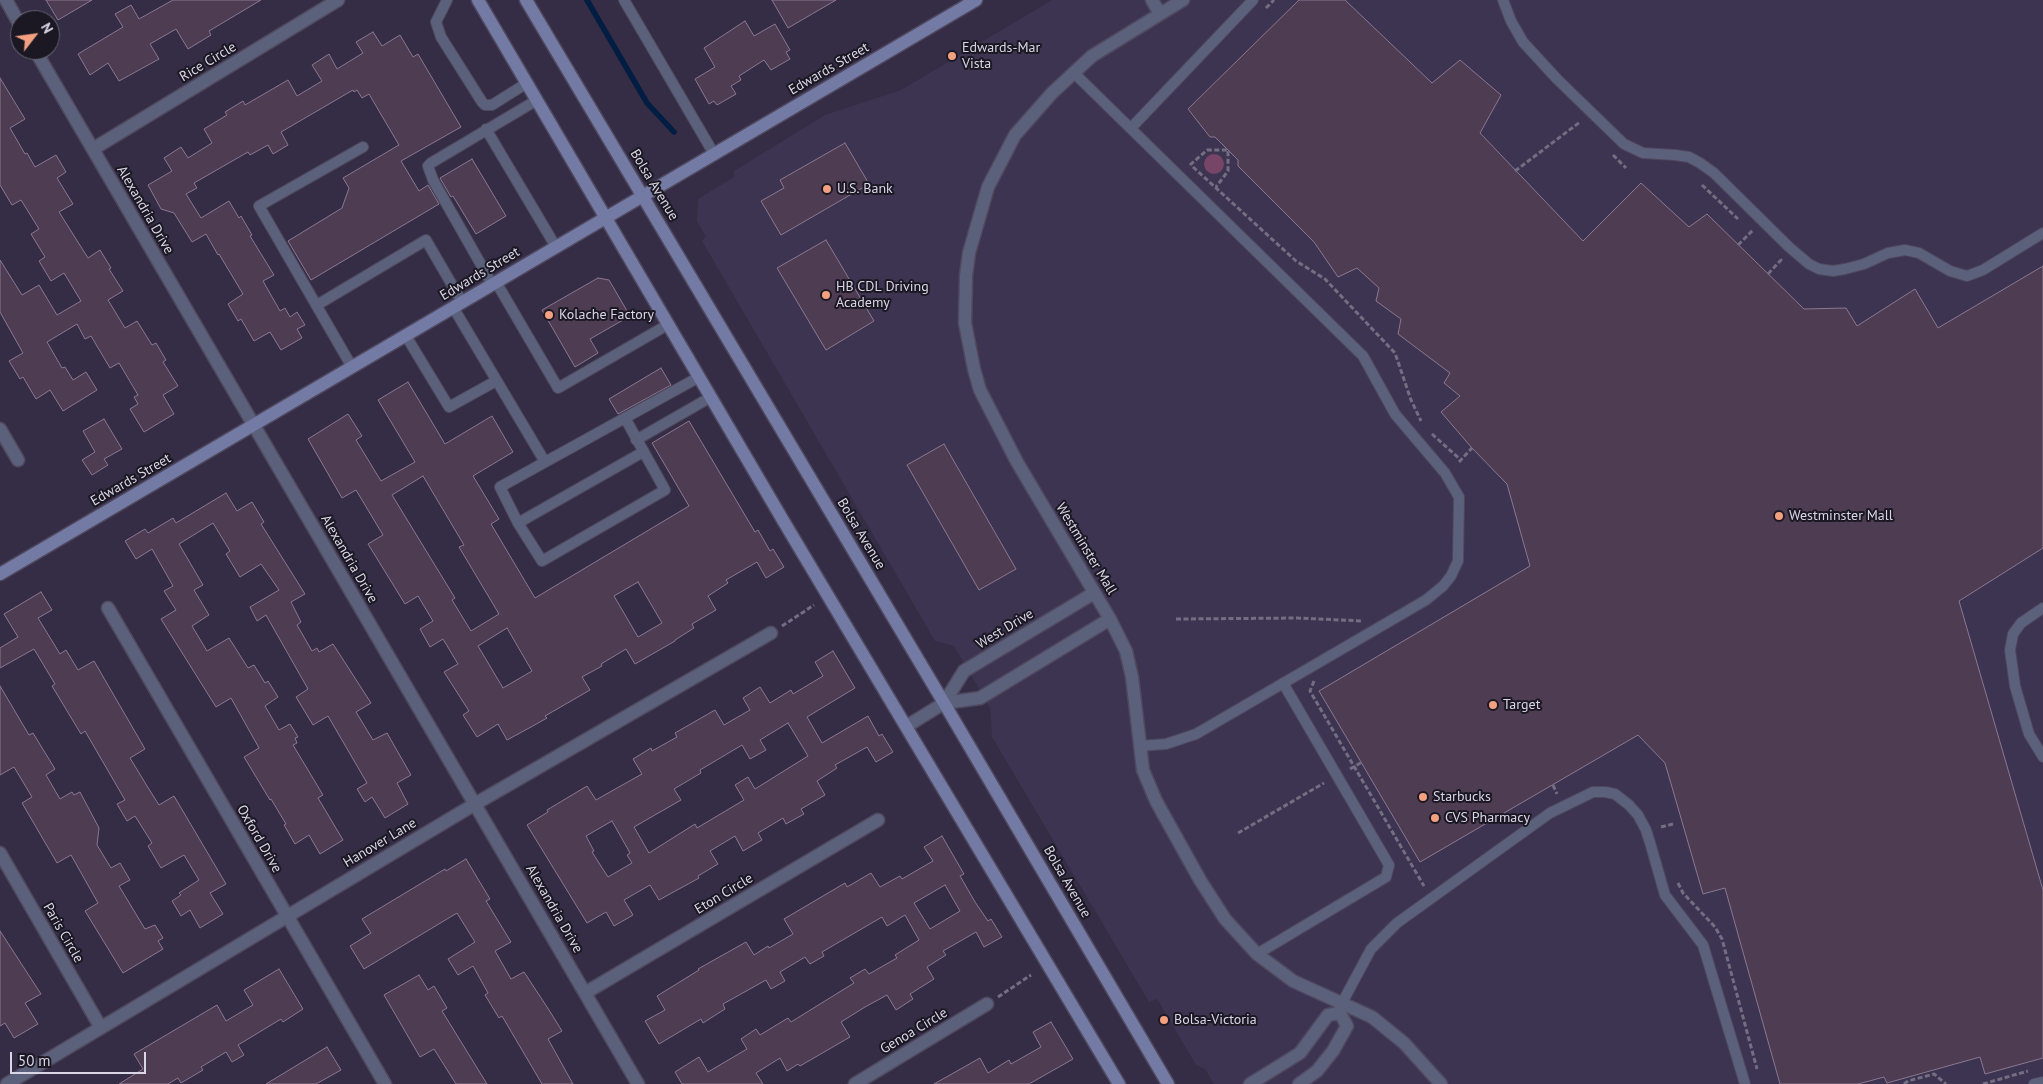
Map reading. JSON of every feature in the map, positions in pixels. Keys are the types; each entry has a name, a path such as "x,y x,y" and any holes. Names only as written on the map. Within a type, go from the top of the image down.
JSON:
{"main road":[{"path":"478,0 699,377 1119,1084"},
{"name":"Bolsa Avenue","path":"526,0 1168,1084"},
{"name":"Edwards Street","path":"0,574 976,0"}],"street":[{"name":"Rice Circle","path":"92,149 338,0"},
{"path":"1152,0 1160,14"},
{"name":"Westminster Mall","path":"1183,0 1092,56 1052,93 1015,135 988,187 969,253 966,276 966,323 974,369 980,390 1017,462 1110,619 1126,651 1132,677 1143,770 1156,801 1187,857 1225,919 1257,954 1293,982 1341,1008 1372,1018 1404,1043 1441,1084"},
{"name":"Alexandria Drive","path":"41,60 638,1084"},
{"path":"0,428 18,460"},
{"name":"West Drive","path":"944,703 964,671 1094,593"},
{"name":"Oxford Drive","path":"108,608 385,1084"},
{"name":"West Drive","path":"907,726 944,703 980,698 1110,619"},
{"name":"Hanover Lane","path":"7,1084 475,804 770,632"},
{"name":"Eton Circle","path":"585,993 878,820"},
{"name":"Paris Circle","path":"0,853 101,1028"},
{"name":"Genoa Circle","path":"855,1084 987,1004"},
{"path":"1250,1084 1300,1052 1328,1016 1341,1008 1347,1026 1333,1051 1316,1071 1299,1084"}],"lane":[{"path":"447,0 436,22 441,37 482,102 486,105 492,105 527,83"},
{"path":"624,0 714,154"},
{"path":"1131,128 1253,0"},
{"path":"1503,0 1511,21 1523,42 1557,79 1624,144 1643,153 1675,155 1700,162 1714,173 1789,247 1809,264 1819,269 1834,271 1845,269 1864,264 1888,253 1905,250 1919,253 1950,271 1966,276 1983,270 2043,234"},
{"path":"1074,72 1363,356 1395,414 1446,473 1459,497 1458,561 1451,576 1443,586 1426,600 1196,734 1166,744 1139,746"},
{"path":"537,100 431,163 428,170 494,283 558,388 669,324"},
{"path":"486,129 556,247"},
{"path":"352,367 259,206 363,147"},
{"path":"317,305 426,240 496,380 545,462"},
{"path":"406,336 449,407 496,380"},
{"path":"625,418 665,490 542,561 518,523 500,487 699,377"},
{"path":"636,440 711,397"},
{"path":"518,523 643,452"},
{"path":"2043,608 2021,623 2013,634 2010,650 2015,686 2029,734 2043,757"},
{"path":"1257,954 1386,877 1389,865 1283,683"},
{"path":"1341,1008 1371,949 1397,923 1550,812 1593,792 1605,792 1615,794 1638,815 1646,830 1665,895 1703,945 1745,1084"},
{"path":"2034,1084 2043,1082"}],"path":[{"path":"1260,14 1274,0"},
{"path":"1515,171 1580,122"},
{"path":"1190,165 1207,150 1228,150 1228,171 1216,186"},
{"path":"1185,161 1216,186 1296,261 1325,279 1395,353 1411,400 1424,426"},
{"path":"1702,185 1757,237"},
{"path":"1738,245 1756,227"},
{"path":"1768,274 1781,260 1775,254"},
{"path":"1430,432 1460,461 1472,448"},
{"path":"770,632 814,605"},
{"path":"1176,619 1297,618 1366,621"},
{"path":"1315,678 1310,691 1424,886"},
{"path":"1350,769 1362,762"},
{"path":"1238,833 1324,783"},
{"path":"1553,785 1558,794"},
{"path":"987,1004 1031,975"},
{"path":"1983,1084 2034,1069"},
{"path":"1904,1084 1908,1081 1934,1074 1946,1084"}],"shaded area":[{"name":"Westminster Mall","path":"1052,0 2043,0 2043,1084 1214,1084 1205,1069 1196,1065 1157,999 1149,1002 992,737 990,708 954,646 935,641 702,241 706,237 697,221 698,199 734,177 734,171 825,115 901,90"},
{"path":"1214,154 1221,157 1224,164 1221,171 1214,174 1207,171 1204,164 1207,157"}],"building":[{"path":"46,0 92,0 60,19 60,10 52,10"},
{"path":"173,0 261,0 209,31 211,35 188,49 176,29 150,44 159,59 119,81 108,63 90,75 78,54 123,27 115,14 131,5 139,19"},
{"path":"772,0 836,0 788,28"},
{"name":"Westminster Mall","path":"1299,0 1345,0 1432,83 1460,60 1501,95 1480,133 1583,241 1641,183 1689,227 1707,214 1804,309 1846,308 1857,326 1915,289 1938,328 2043,266 2043,548 1959,601 2043,890 2043,1058 1985,1074 1980,1057 1887,1083 1884,1077 1858,1084 1780,1084 1725,888 1703,894 1665,763 1638,735 1420,862 1319,691 1530,566 1507,484 1441,412 1460,396 1444,383 1450,373 1398,334 1401,319 1376,301 1379,288 1357,268 1338,277 1314,242 1238,166 1238,160 1215,137 1210,137 1188,109"},
{"path":"745,21 754,36 775,24 790,50 786,52 790,59 771,70 764,60 739,76 741,80 731,86 736,94 717,105 714,101 709,104 695,79 715,67 704,48"},
{"path":"373,32 382,46 400,35 413,57 418,54 461,127 401,161 419,191 428,185 439,204 311,280 288,241 342,208 349,188 343,178 399,145 369,94 362,98 357,90 354,92 353,90 281,132 288,145 273,154 268,145 250,155 248,152 194,183 197,188 186,194 201,218 229,201 239,218 241,216 252,235 250,236 274,275 263,281 280,311 285,308 290,317 297,312 305,325 297,329 302,338 281,350 270,332 254,341 241,319 238,321 228,304 243,294 206,234 192,242 174,213 161,209 148,185 172,171 164,158 181,147 188,158 212,143 204,129 227,115 225,112 243,101 245,105 288,80 297,96 322,81 312,65 329,54 337,69 363,53 356,42"},
{"path":"0,78 25,119 10,128 25,154 27,153 35,167 56,155 66,172 57,178 73,204 59,212 88,258 100,250 111,268 109,269 123,291 108,300 125,328 137,321 152,345 156,343 166,360 163,362 178,386 163,395 174,414 144,432 130,409 138,404 134,397 138,395 119,363 110,368 91,336 85,339 77,324 47,342 62,368 65,367 73,380 86,372 97,390 63,411 50,390 36,399 23,377 20,379 9,361 23,353 0,312 0,260 22,295 39,285 57,315 81,301 64,273 51,281 39,261 45,257 31,234 39,229 21,200 12,205 0,185"},
{"name":"U.S. Bank","path":"845,143 869,184 781,235 761,201 784,188 780,180"},
{"path":"472,159 506,216 476,234 440,178"},
{"name":"HB CDL Driving Academy","path":"826,240 874,321 826,350 777,268"},
{"path":"598,278 609,280 630,316 590,339 598,353 575,367 542,310"},
{"path":"661,368 671,385 618,414 609,399"},
{"path":"408,382 445,444 492,416 513,452 473,476 499,519 491,524 535,598 689,506 652,443 689,421 755,532 758,530 770,551 773,549 784,567 766,578 757,562 726,580 728,583 708,596 716,610 692,624 694,628 675,641 635,664 626,649 582,677 590,690 545,716 547,718 507,740 498,724 477,737 463,715 469,711 444,672 458,664 443,639 430,647 420,629 433,621 418,596 405,604 368,544 383,535 356,490 342,498 308,439 348,414 362,436 356,440 381,481 415,462 378,400","holes":["423,476 464,545 459,547 499,614 471,631 452,600 455,598 392,495","638,582 662,623 638,637 614,596","507,628 532,671 503,688 478,646"]},
{"path":"104,419 122,449 104,459 108,465 92,475 82,460 95,452 83,431"},
{"path":"944,444 1016,569 979,590 907,465"},
{"path":"226,493 237,511 252,502 264,522 261,524 305,594 291,602 301,622 297,625 312,651 317,648 319,652 333,644 371,703 356,712 373,740 387,733 411,775 397,783 408,804 385,818 372,797 365,802 357,789 367,783 328,716 313,725 296,697 308,689 266,615 257,621 250,607 279,590 261,564 240,577 226,554 230,551 213,523 179,544 203,585 194,590 209,615 192,626 207,651 229,638 248,668 254,665 265,683 268,681 278,697 265,706 279,730 290,724 298,737 295,738 297,743 293,745 323,795 318,798 343,840 320,854 309,835 295,844 284,825 286,824 244,757 259,748 231,698 216,707 161,619 176,610 164,591 173,586 152,549 136,559 125,541 145,529 148,533 173,518 176,523"},
{"path":"41,592 52,610 38,618 60,654 66,650 78,670 94,661 145,749 130,758 159,805 174,796 226,884 210,893 223,914 200,928 190,910 181,916 172,901 181,895 179,893 199,880 184,855 161,868 148,846 152,843 135,816 127,821 117,804 125,800 85,731 81,734 52,686 55,684 34,649 0,668 0,648 18,637 4,614"},
{"path":"833,651 855,688 807,717 822,743 868,716 879,736 882,734 893,752 876,762 867,747 835,765 837,768 817,781 825,795 801,809 804,814 786,824 783,818 758,833 762,840 743,851 735,836 710,851 718,864 698,876 699,878 659,900 650,885 624,900 633,915 614,926 606,912 587,923 527,825 548,812 547,810 587,786 596,800 642,774 633,759 651,748 652,751 677,737 675,733 715,710 724,725 750,710 743,698 760,687 770,703 791,690 793,694 823,676 815,662","holes":["788,723 808,756 755,789 748,777 735,785 744,800 697,828 695,824 649,853 634,827 681,800 674,789 701,773 700,770 742,745 750,759 766,750 760,740","612,821 630,853 627,855 632,863 608,877 592,852 594,851 586,836"]},
{"path":"0,686 29,735 33,733 55,769 46,775 60,799 72,792 74,795 80,792 99,828 97,845 111,868 120,863 130,880 119,886 145,929 155,925 163,938 158,941 163,949 123,973 85,911 98,903 71,855 57,863 22,803 32,797 14,767 0,775"},
{"path":"942,836 964,874 960,876 975,902 988,921 991,919 1002,937 984,947 976,932 943,951 946,955 927,967 934,979 910,994 913,999 896,1010 887,995 865,1007 841,1022 850,1037 800,1066 798,1064 787,1071 780,1058 756,1073 763,1084 682,1084 675,1072 699,1057 708,1072 747,1049 741,1039 756,1029 760,1035 788,1018 791,1022 854,983 850,978 865,969 869,974 897,958 895,955 919,940 905,915 887,926 882,917 822,952 824,956 810,964 805,957 780,972 785,981 771,989 766,980 723,1004 725,1009 703,1023 701,1019 659,1044 645,1021 665,1010 657,996 698,969 746,942 754,955 793,934 784,919 845,883 847,887 871,873 880,887 900,876 902,879 933,861 924,847","holes":["945,885 960,911 930,929 914,903"]},
{"path":"466,859 490,899 486,901 511,942 495,951 511,979 524,972 562,1031 548,1039 573,1084 542,1084 502,1016 499,1018 485,995 488,993 473,966 458,975 448,959 475,942 457,913 364,969 350,946 371,933 362,919 445,869 446,871"},
{"path":"0,931 41,994 25,1003 38,1024 14,1038 5,1023 0,1026"},
{"path":"279,969 303,1009 283,1022 281,1019 238,1045 244,1055 232,1062 226,1052 201,1067 203,1070 181,1083 178,1078 168,1084 119,1084 143,1069 134,1054 217,1005 226,1021 253,1005 244,990"},
{"path":"419,975 428,990 434,986 447,1008 442,1011 487,1084 456,1084 434,1049 420,1057 384,995"},
{"path":"1051,1022 1073,1059 1029,1084 934,1084 980,1058 988,1073 1009,1060 1011,1064 1041,1047 1033,1032"},
{"path":"327,1047 341,1070 316,1084 266,1084"}],"waterway":[{"path":"587,0 647,103 674,132"}],"place":[{"name":"Edwards-Mar Vista","path":"952,56"},
{"name":"U.S. Bank","path":"827,189"},
{"name":"HB CDL Driving Academy","path":"826,295"},
{"name":"Kolache Factory","path":"549,315"},
{"name":"Westminster Mall","path":"1779,516"},
{"name":"Target","path":"1493,705"},
{"name":"Starbucks","path":"1423,797"},
{"name":"CVS Pharmacy","path":"1435,818"},
{"name":"Bolsa-Victoria","path":"1164,1020"}]}
